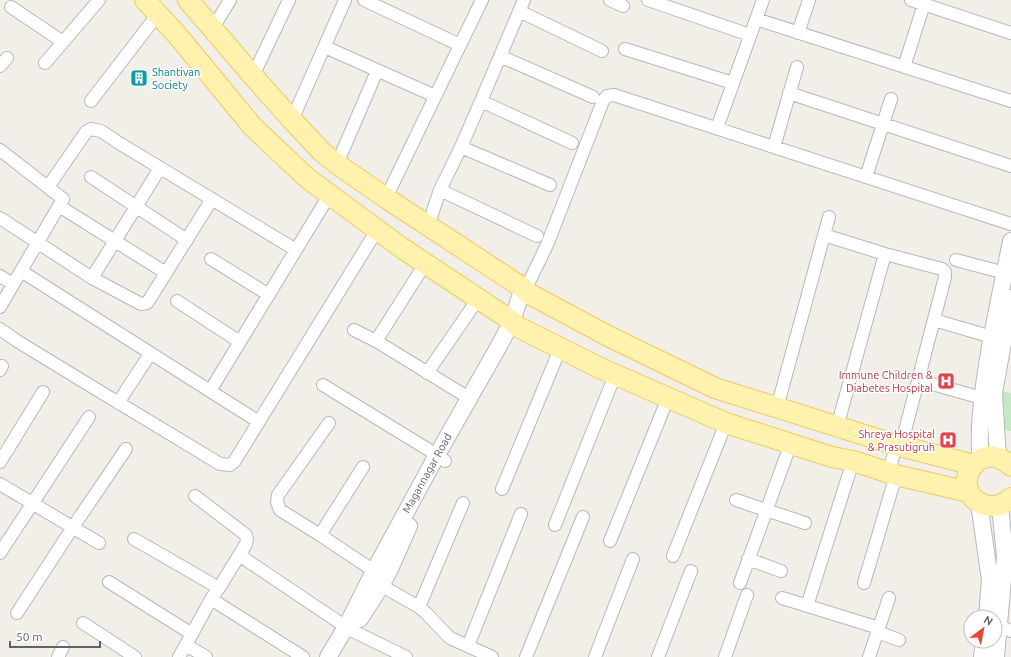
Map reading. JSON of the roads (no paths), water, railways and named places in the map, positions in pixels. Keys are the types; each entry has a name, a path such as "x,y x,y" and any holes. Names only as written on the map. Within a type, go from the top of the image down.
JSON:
{"main road":[{"path":"188,0 253,76 322,152 337,164 428,226 608,336 715,388 777,408 899,446 997,461"},
{"path":"151,4 252,126 307,178 402,248 515,324 560,349 615,375 726,423 832,457 853,461 974,498 989,506 1005,502"},
{"path":"974,498 967,483 968,474 997,461"}],"street":[{"path":"45,63 99,0"},
{"path":"213,28 230,0"},
{"path":"253,76 289,0"},
{"path":"292,120 346,0"},
{"path":"364,0 460,45"},
{"path":"386,198 482,0"},
{"path":"610,0 623,6"},
{"path":"648,0 750,35"},
{"path":"717,128 763,0"},
{"path":"798,33 808,0"},
{"path":"911,0 1011,33"},
{"path":"90,101 151,4"},
{"path":"904,67 924,4"},
{"path":"428,226 440,190 461,147 522,6 602,51"},
{"path":"11,7 63,42"},
{"path":"756,19 1011,101"},
{"path":"325,47 435,96"},
{"path":"625,48 733,83"},
{"path":"500,56 593,97"},
{"path":"774,147 797,67"},
{"path":"337,164 377,71"},
{"path":"789,93 1011,166"},
{"path":"515,324 527,287 547,245 603,101 607,96 614,95 1011,224"},
{"path":"866,177 890,99"},
{"path":"481,101 572,143"},
{"path":"48,187 86,132 91,129 101,131 296,250"},
{"path":"461,147 550,185"},
{"path":"0,150 63,199 0,306"},
{"path":"92,278 160,168"},
{"path":"91,178 187,240"},
{"path":"440,190 537,236"},
{"path":"210,391 330,194"},
{"path":"0,218 92,278 142,304 147,303 212,199"},
{"path":"59,206 166,273"},
{"path":"777,408 829,217"},
{"path":"0,329 16,341 220,464 230,465 234,462 377,230"},
{"path":"824,235 885,254 942,269 945,272 946,277 899,446 864,583"},
{"path":"997,461 980,415 992,337 1011,241"},
{"path":"837,426 885,254"},
{"path":"211,259 269,295"},
{"path":"956,260 1005,273"},
{"path":"376,341 426,264"},
{"path":"21,271 259,422"},
{"path":"0,276 13,284"},
{"path":"997,461 994,393 1011,296"},
{"path":"427,373 478,299"},
{"path":"177,301 240,342"},
{"path":"934,320 992,337"},
{"name":"Magannagar Road","path":"328,657 349,629 375,579 389,571 469,398 500,344 515,324"},
{"name":"Magannagar Road","path":"441,458 515,324"},
{"path":"354,330 376,341 469,398"},
{"path":"502,489 560,349"},
{"path":"118,403 150,354"},
{"path":"555,525 615,375"},
{"path":"918,380 982,398"},
{"path":"322,385 441,458"},
{"path":"0,462 43,392"},
{"path":"610,541 668,398"},
{"path":"0,553 89,417"},
{"path":"329,423 278,495 277,502 280,510 320,535 375,579 419,607 450,638 492,657"},
{"path":"673,556 726,423"},
{"path":"740,583 791,444"},
{"path":"17,613 126,449"},
{"path":"807,606 853,461"},
{"path":"320,535 363,467"},
{"path":"0,484 100,543"},
{"path":"179,657 211,599 220,588 246,544 247,538 246,535 195,496"},
{"path":"974,498 996,609"},
{"path":"736,500 805,523"},
{"path":"1001,609 1008,559 1005,502"},
{"path":"419,607 463,503"},
{"path":"468,646 521,514"},
{"path":"526,657 583,517"},
{"path":"134,539 220,588"},
{"path":"239,555 349,629 406,657"},
{"path":"595,657 633,559"},
{"path":"748,559 781,571"},
{"path":"658,657 691,571"},
{"path":"109,582 192,634"},
{"path":"725,657 747,595"},
{"path":"782,598 878,630 899,640"},
{"path":"869,657 889,598"},
{"path":"211,599 303,657"},
{"path":"83,623 135,657"},
{"name":"Magannagar Road","path":"340,657 349,629"},
{"path":"186,645 206,657"}],"place":[{"name":"Shantivan Society","path":"139,78"},
{"name":"Immune Children & Diabetes Hospital","path":"946,381"},
{"name":"Shreya Hospital & Prasutigruh","path":"948,440"}]}
